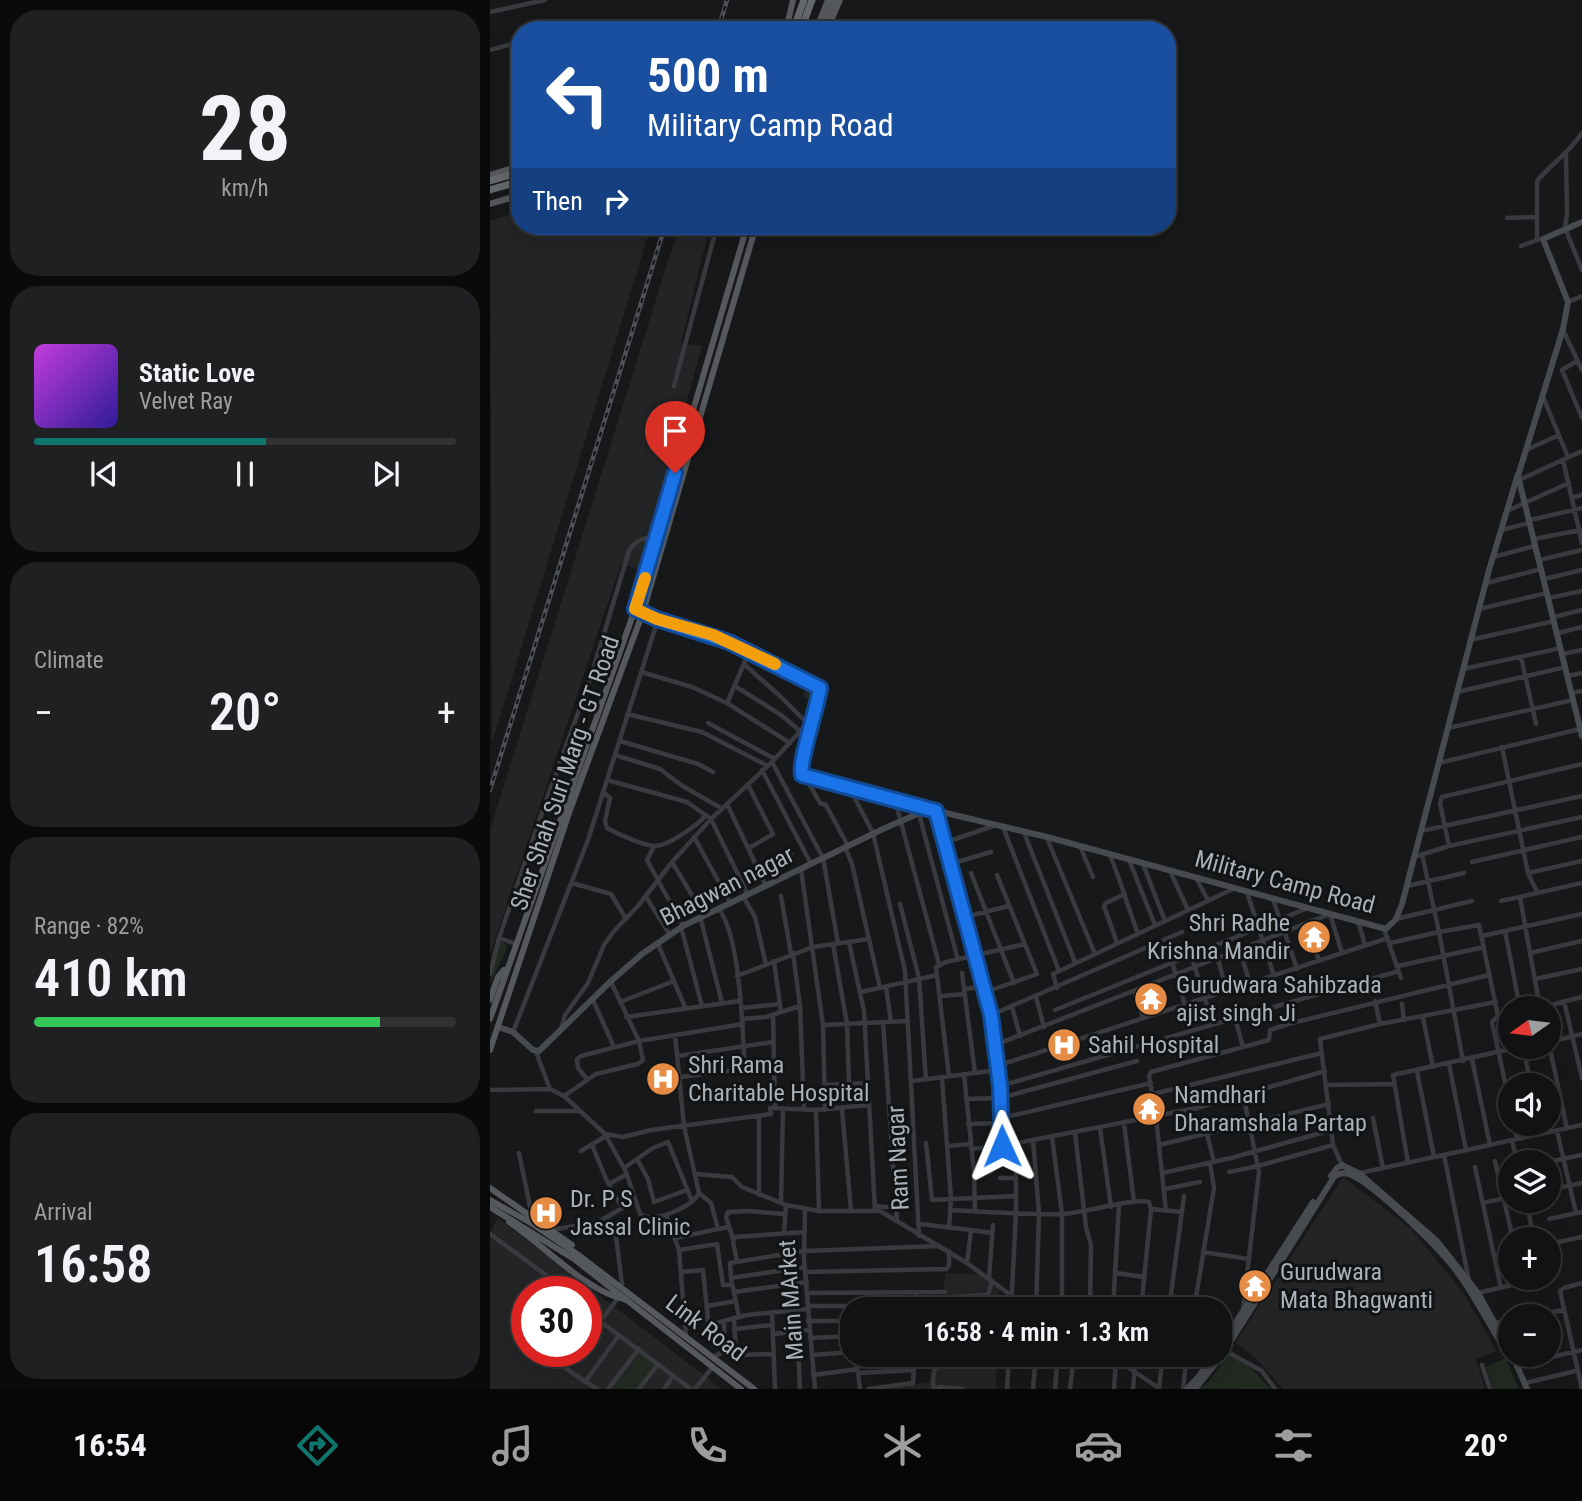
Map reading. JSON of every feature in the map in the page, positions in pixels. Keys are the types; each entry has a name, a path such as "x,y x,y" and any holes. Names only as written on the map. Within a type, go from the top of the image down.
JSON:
{"highway":[{"path":"796,21 804,0"},
{"path":"804,21 812,0"},
{"path":"490,181 511,175"},
{"path":"490,190 511,184"}],"main road":[{"path":"788,21 793,0"},
{"path":"820,21 828,0"},
{"path":"827,21 834,0"},
{"path":"829,21 840,0"},
{"path":"490,175 511,169"},
{"path":"490,204 511,198"},
{"name":"Sher Shah Suri Marg - GT Road","path":"490,1019 574,781 642,612 656,538 744,235"},
{"name":"Sher Shah Suri Marg - GT Road","path":"490,1050 569,813 642,612 753,235"},
{"path":"490,1000 498,977 507,966"},
{"path":"490,1188 551,1230 621,1291"},
{"path":"490,1200 577,1254 631,1299"},
{"path":"490,1208 621,1291"},
{"name":"Link Road","path":"631,1299 686,1336 754,1389"},
{"name":"Link Road","path":"631,1299 712,1368 741,1389"}],"street":[{"path":"490,12 545,0"},
{"path":"490,50 511,44"},
{"path":"1582,132 1580,140 1536,181 1536,218 1541,239 1569,302 1582,296"},
{"path":"1565,154 1565,228 1582,270"},
{"path":"1507,218 1536,218"},
{"path":"1521,246 1582,222"},
{"path":"674,386 715,235"},
{"name":"Military Camp Road","path":"802,772 850,789 1046,836 1384,929 1389,927 1396,919 1407,886 1493,557 1569,302"},
{"path":"1563,329 1582,370"},
{"path":"1577,361 1562,370 1582,418"},
{"path":"1543,396 1566,458 1582,543"},
{"path":"1526,450 1559,435"},
{"path":"1439,763 1502,747 1581,733 1579,714 1572,696 1518,477 1582,451"},
{"path":"1506,511 1569,483"},
{"path":"1572,498 1582,495"},
{"path":"1501,530 1582,508"},
{"path":"1493,557 1581,530"},
{"path":"490,974 499,938 590,680 629,551 640,539 656,538"},
{"path":"1539,560 1582,550"},
{"path":"1486,583 1541,569"},
{"path":"1544,579 1582,570"},
{"path":"1479,609 1582,591"},
{"path":"1470,640 1582,610"},
{"path":"642,612 713,635 820,688 802,772 820,803 827,805 846,847 891,1022"},
{"path":"513,1031 572,883 620,741 657,619"},
{"path":"1558,633 1582,627"},
{"path":"1463,669 1521,657 1582,650"},
{"path":"727,703 750,652"},
{"path":"1521,657 1536,724"},
{"path":"745,665 808,724"},
{"path":"1457,692 1566,667"},
{"path":"641,671 692,687 727,703 790,743"},
{"path":"1567,676 1582,673"},
{"path":"735,686 781,715 802,732"},
{"path":"1448,728 1533,709 1582,691"},
{"path":"628,714 702,732 772,762"},
{"path":"561,1029 565,1015 592,976 609,937 646,897 694,837 802,732 814,716"},
{"path":"708,723 772,762 823,859 847,1024 849,1084"},
{"path":"620,741 698,764 713,772"},
{"path":"1502,747 1528,873 1537,892"},
{"path":"615,755 660,769 681,785 725,806 749,848 766,886"},
{"path":"1449,846 1440,802 1442,797 1582,764"},
{"path":"762,770 811,864"},
{"path":"607,780 679,799 711,819 755,917 766,965"},
{"path":"553,784 574,781"},
{"path":"748,785 773,832 770,838 749,848"},
{"path":"850,789 873,833 906,982 912,1082"},
{"path":"603,792 610,798 605,821 607,828 654,846 693,827 706,815"},
{"path":"1422,831 1582,796"},
{"path":"895,800 939,964 936,967 949,1076"},
{"path":"546,801 562,816"},
{"path":"933,810 991,1015 1000,1086 1002,1146"},
{"name":"Bhagwan nagar","path":"536,1052 543,1049 611,981 682,926 873,833 933,810"},
{"path":"919,814 958,960"},
{"path":"1463,1061 1435,909 1420,855 1449,846 1582,817"},
{"path":"944,843 999,826 1059,971"},
{"path":"1023,831 1075,962"},
{"path":"1046,836 1095,954"},
{"path":"694,837 731,904"},
{"path":"1472,862 1582,837"},
{"path":"654,846 647,858 682,926 702,1006"},
{"path":"1080,846 1093,877"},
{"path":"950,864 991,852"},
{"path":"759,869 791,854"},
{"path":"1110,855 1138,934"},
{"path":"1129,860 1155,925"},
{"path":"1528,873 1582,861"},
{"path":"672,862 702,916 722,1003"},
{"path":"1143,864 1165,921"},
{"path":"801,869 822,1025 825,1110"},
{"path":"1170,871 1188,910"},
{"path":"971,873 1014,983"},
{"path":"1407,886 1464,873"},
{"path":"940,996 965,988 985,989 1014,983 1037,974 997,875"},
{"path":"1196,878 1208,900"},
{"path":"572,883 611,894 626,919"},
{"path":"1501,901 1582,883"},
{"path":"1057,988 1051,975 1234,888"},
{"path":"1247,892 1274,975"},
{"path":"1117,943 1104,906 1105,903 1125,894"},
{"path":"780,896 800,1006 804,1109"},
{"path":"646,897 670,935"},
{"path":"1520,897 1538,996"},
{"path":"1273,899 1280,920"},
{"path":"1396,919 1472,901"},
{"path":"900,904 919,978 926,1080"},
{"path":"965,917 1009,906"},
{"path":"1055,1010 1309,908"},
{"path":"719,909 726,924 737,976 745,1067"},
{"path":"995,1045 1331,914 1342,953"},
{"path":"1498,1048 1492,1022 1498,1016 1496,1002 1482,936 1582,914"},
{"path":"1358,921 1365,946"},
{"path":"1308,923 1319,961"},
{"name":"Ram Nagar","path":"919,1236 912,1082 998,1068 1365,946 1476,924 1480,927 1482,936"},
{"path":"1384,929 1401,978"},
{"path":"1505,931 1518,996"},
{"path":"991,1015 1182,932"},
{"path":"1285,932 1297,968"},
{"path":"499,938 516,944"},
{"path":"737,976 813,947 869,939"},
{"path":"1530,953 1582,941"},
{"path":"849,942 861,992 875,1208"},
{"path":"658,944 685,1007"},
{"path":"939,964 1025,944"},
{"path":"1000,1086 1398,969 1484,947"},
{"path":"1240,950 1250,984"},
{"path":"1191,955 1213,1024"},
{"path":"1218,959 1227,992"},
{"path":"774,961 781,1012"},
{"path":"1172,962 1185,1005"},
{"path":"1535,979 1582,969"},
{"path":"962,973 975,1073"},
{"path":"861,992 937,975"},
{"path":"1166,1211 1150,1073 1270,1039 1270,1031 1277,1027 1489,975"},
{"path":"564,1096 587,1079 606,1071 641,1063 643,1056 639,1041 611,981"},
{"path":"619,1002 674,981"},
{"path":"1135,992 1143,1018"},
{"path":"1036,997 1044,1027"},
{"path":"1561,1002 1582,997"},
{"path":"592,999 614,1046"},
{"path":"626,1017 740,1001"},
{"path":"1375,1001 1380,1024"},
{"path":"1564,1001 1582,1078"},
{"path":"1496,1002 1423,1018 1380,1024 1324,1037 1320,1042 1333,1145 1342,1165 1360,1174 1437,1241 1478,1293 1498,1327"},
{"path":"741,1008 780,1004"},
{"path":"1402,1004 1404,1020"},
{"path":"587,1079 577,1064 578,1057 614,1046 773,1015 800,1006"},
{"path":"1012,1007 1020,1036"},
{"path":"773,1015 775,1108"},
{"path":"1234,1018 1243,1047"},
{"path":"1423,1018 1433,1068"},
{"path":"822,1025 908,1021"},
{"path":"883,1022 897,1220"},
{"path":"498,1027 513,1031 536,1052 550,1089"},
{"path":"1561,1040 1582,1034"},
{"path":"675,1035 684,1126 699,1193 710,1203 718,1229"},
{"path":"678,1056 773,1042"},
{"path":"1408,1163 1393,1076 1498,1052"},
{"path":"1153,1094 1322,1053"},
{"path":"1472,1059 1490,1145"},
{"path":"1552,1059 1567,1129"},
{"path":"966,1099 1000,1098 1137,1061"},
{"path":"1449,1064 1466,1150"},
{"path":"680,1077 774,1065"},
{"path":"948,1146 1002,1146 1156,1117 1227,1100 1325,1071"},
{"path":"1417,1071 1434,1157"},
{"path":"964,1074 974,1172 975,1211"},
{"path":"942,1078 951,1199 950,1228"},
{"path":"824,1085 868,1083"},
{"path":"968,1124 1002,1121 1151,1083"},
{"path":"1327,1085 1393,1084"},
{"path":"490,1090 550,1089 564,1096 606,1135 627,1174 643,1217 666,1215 692,1201 699,1193"},
{"path":"1243,1310 1258,1166 1244,1094"},
{"path":"1159,1145 1329,1104"},
{"path":"581,1152 606,1135 623,1138 651,1130 759,1116 771,1114 770,1108 825,1110 869,1105"},
{"path":"783,1108 784,1232"},
{"path":"842,1109 851,1211"},
{"path":"816,1110 819,1210"},
{"path":"536,1111 580,1111"},
{"path":"759,1116 759,1195"},
{"path":"1373,1118 1383,1168"},
{"path":"1124,1123 1134,1202"},
{"path":"1561,1130 1582,1125"},
{"path":"1100,1128 1111,1207"},
{"path":"1162,1173 1212,1163 1332,1130"},
{"path":"1075,1133 1084,1212 1092,1252 1090,1297"},
{"path":"1196,1297 1214,1188 1207,1134"},
{"path":"1515,1136 1516,1150"},
{"path":"1360,1174 1533,1136"},
{"path":"1549,1219 1579,1212 1558,1136"},
{"path":"1052,1137 1062,1214 1062,1297"},
{"path":"1033,1140 1039,1214 1036,1297"},
{"path":"624,1168 653,1148 668,1142 692,1201"},
{"name":"Ram Nagar","path":"926,1143 930,1194 933,1200 1016,1196"},
{"path":"1012,1296 1016,1144"},
{"path":"592,1145 622,1208"},
{"path":"1229,1172 1333,1145"},
{"path":"519,1153 532,1216"},
{"path":"1444,1155 1469,1282"},
{"path":"1561,1159 1582,1155"},
{"path":"637,1159 648,1179 654,1202 687,1190"},
{"path":"1495,1161 1498,1173"},
{"path":"1232,1330 1333,1173 1342,1165"},
{"path":"1475,1167 1498,1272"},
{"path":"974,1172 992,1171"},
{"path":"1232,1332 1334,1177 1343,1173 1352,1175 1378,1195 1440,1251 1471,1291 1498,1337"},
{"path":"609,1184 627,1174"},
{"path":"695,1174 732,1177 742,1187 759,1195 805,1209 851,1211 896,1208"},
{"path":"1000,1178 1016,1178"},
{"path":"1165,1189 1200,1182"},
{"path":"1561,1187 1582,1182"},
{"path":"1171,1297 1184,1196"},
{"path":"1483,1203 1498,1199"},
{"path":"951,1210 1062,1214 1146,1200 1151,1209 1142,1297"},
{"path":"551,1230 594,1223 635,1201"},
{"path":"1114,1297 1119,1205"},
{"path":"875,1208 919,1236 941,1246 1012,1296"},
{"name":"Main MArket","path":"805,1209 805,1270 815,1389"},
{"path":"1151,1209 1182,1212"},
{"path":"737,1261 726,1214 748,1210 785,1214"},
{"path":"666,1215 679,1250 686,1336"},
{"path":"607,1217 616,1237 621,1291 602,1319 619,1335 693,1389 712,1368"},
{"path":"920,1224 992,1233"},
{"path":"954,1297 988,1295 993,1225"},
{"path":"675,1238 728,1227"},
{"path":"967,1263 971,1230"},
{"path":"733,1240 737,1236 804,1232"},
{"path":"490,1234 547,1276"},
{"path":"1561,1241 1582,1237"},
{"path":"679,1250 716,1244 723,1285 733,1285"},
{"path":"774,1354 738,1356 735,1351 736,1301 729,1264 804,1251 941,1246"},
{"path":"731,1278 805,1270 948,1268 948,1251"},
{"path":"1203,1252 1249,1259"},
{"path":"682,1272 703,1270 708,1319 712,1324 772,1312 840,1308"},
{"path":"1116,1273 1144,1277"},
{"path":"734,1292 807,1282"},
{"path":"1582,1283 1561,1289 1576,1371 1582,1389"},
{"path":"1478,1293 1498,1289"},
{"path":"808,1293 945,1292"},
{"path":"852,1293 852,1297"},
{"path":"706,1306 736,1301"},
{"path":"772,1312 775,1389"},
{"path":"685,1321 708,1319"},
{"path":"808,1321 840,1321"},
{"path":"723,1322 725,1352"},
{"path":"734,1329 772,1325"},
{"path":"773,1334 809,1330"},
{"path":"585,1382 619,1335"},
{"path":"810,1338 840,1337"},
{"path":"798,1345 800,1389"},
{"path":"608,1389 639,1349"},
{"path":"1561,1355 1582,1350"},
{"path":"714,1357 735,1351"},
{"path":"812,1355 840,1354"},
{"path":"1232,1354 1262,1371 1275,1389"},
{"path":"639,1389 658,1364"},
{"path":"1482,1365 1490,1389"},
{"path":"566,1367 597,1389"},
{"path":"857,1367 860,1389"},
{"path":"868,1389 904,1387 913,1383 914,1367"},
{"path":"936,1367 931,1377 934,1389 964,1389"},
{"path":"1007,1389 1008,1367"},
{"path":"1033,1389 1035,1367"},
{"path":"1055,1389 1057,1367"},
{"path":"1070,1389 1072,1367"},
{"path":"1114,1389 1115,1367"},
{"path":"1129,1367 1159,1388 1161,1367"},
{"path":"1133,1389 1134,1367"},
{"path":"1185,1389 1186,1367"},
{"path":"1185,1389 1205,1367"},
{"path":"1195,1389 1214,1367"},
{"path":"1518,1367 1526,1386 1576,1371"},
{"path":"813,1375 914,1370"},
{"path":"664,1389 673,1376"}],"shaded area":[{"path":"511,214 511,235 648,235 492,743 490,221"},
{"path":"676,235 708,235 681,343 702,346 640,569 621,564 490,954 490,830"},
{"path":"796,679 818,690 814,705 803,696 806,690 793,685"},
{"path":"501,941 507,945 506,951 490,983 498,945"},
{"path":"1343,1177 1411,1229 1464,1294 1497,1351 1476,1359 1485,1389 1283,1389 1256,1358 1235,1343"},
{"path":"498,1218 574,1276 511,1276 511,1367 602,1367 602,1297 722,1389 490,1389 490,1233"},
{"path":"946,1273 981,1275 999,1290 999,1297 942,1297"},
{"path":"1232,1354 1252,1369 1271,1389 1199,1389 1210,1380 1219,1367 1232,1367"},
{"path":"640,1355 654,1365 639,1389 614,1389"},
{"path":"1498,1362 1498,1367 1510,1367 1519,1389 1493,1389 1486,1367"},
{"path":"932,1367 997,1367 996,1389 880,1389 930,1382"}],"railway":[{"path":"721,21 727,0"},
{"path":"490,790 662,235"}],"slow traffic":[{"path":"645,578 635,609 657,619 713,635 775,664"}],"place":[{"name":"Shri Radhe Krishna Mandir","path":"1314,937"},
{"name":"Gurudwara Sahibzada ajist singh Ji","path":"1151,999"},
{"name":"Sahil Hospital","path":"1064,1045"},
{"name":"Shri Rama Charitable Hospital","path":"663,1079"},
{"name":"Namdhari Dharamshala Partap","path":"1149,1109"},
{"name":"Dr. P S Jassal Clinic","path":"546,1213"},
{"name":"Gurudwara Mata Bhagwanti","path":"1255,1286"}],"route":[{"path":"675,473 635,609 657,619 713,635 820,688 801,768 802,775 936,811 991,1015 1000,1086 1002,1146"}]}
